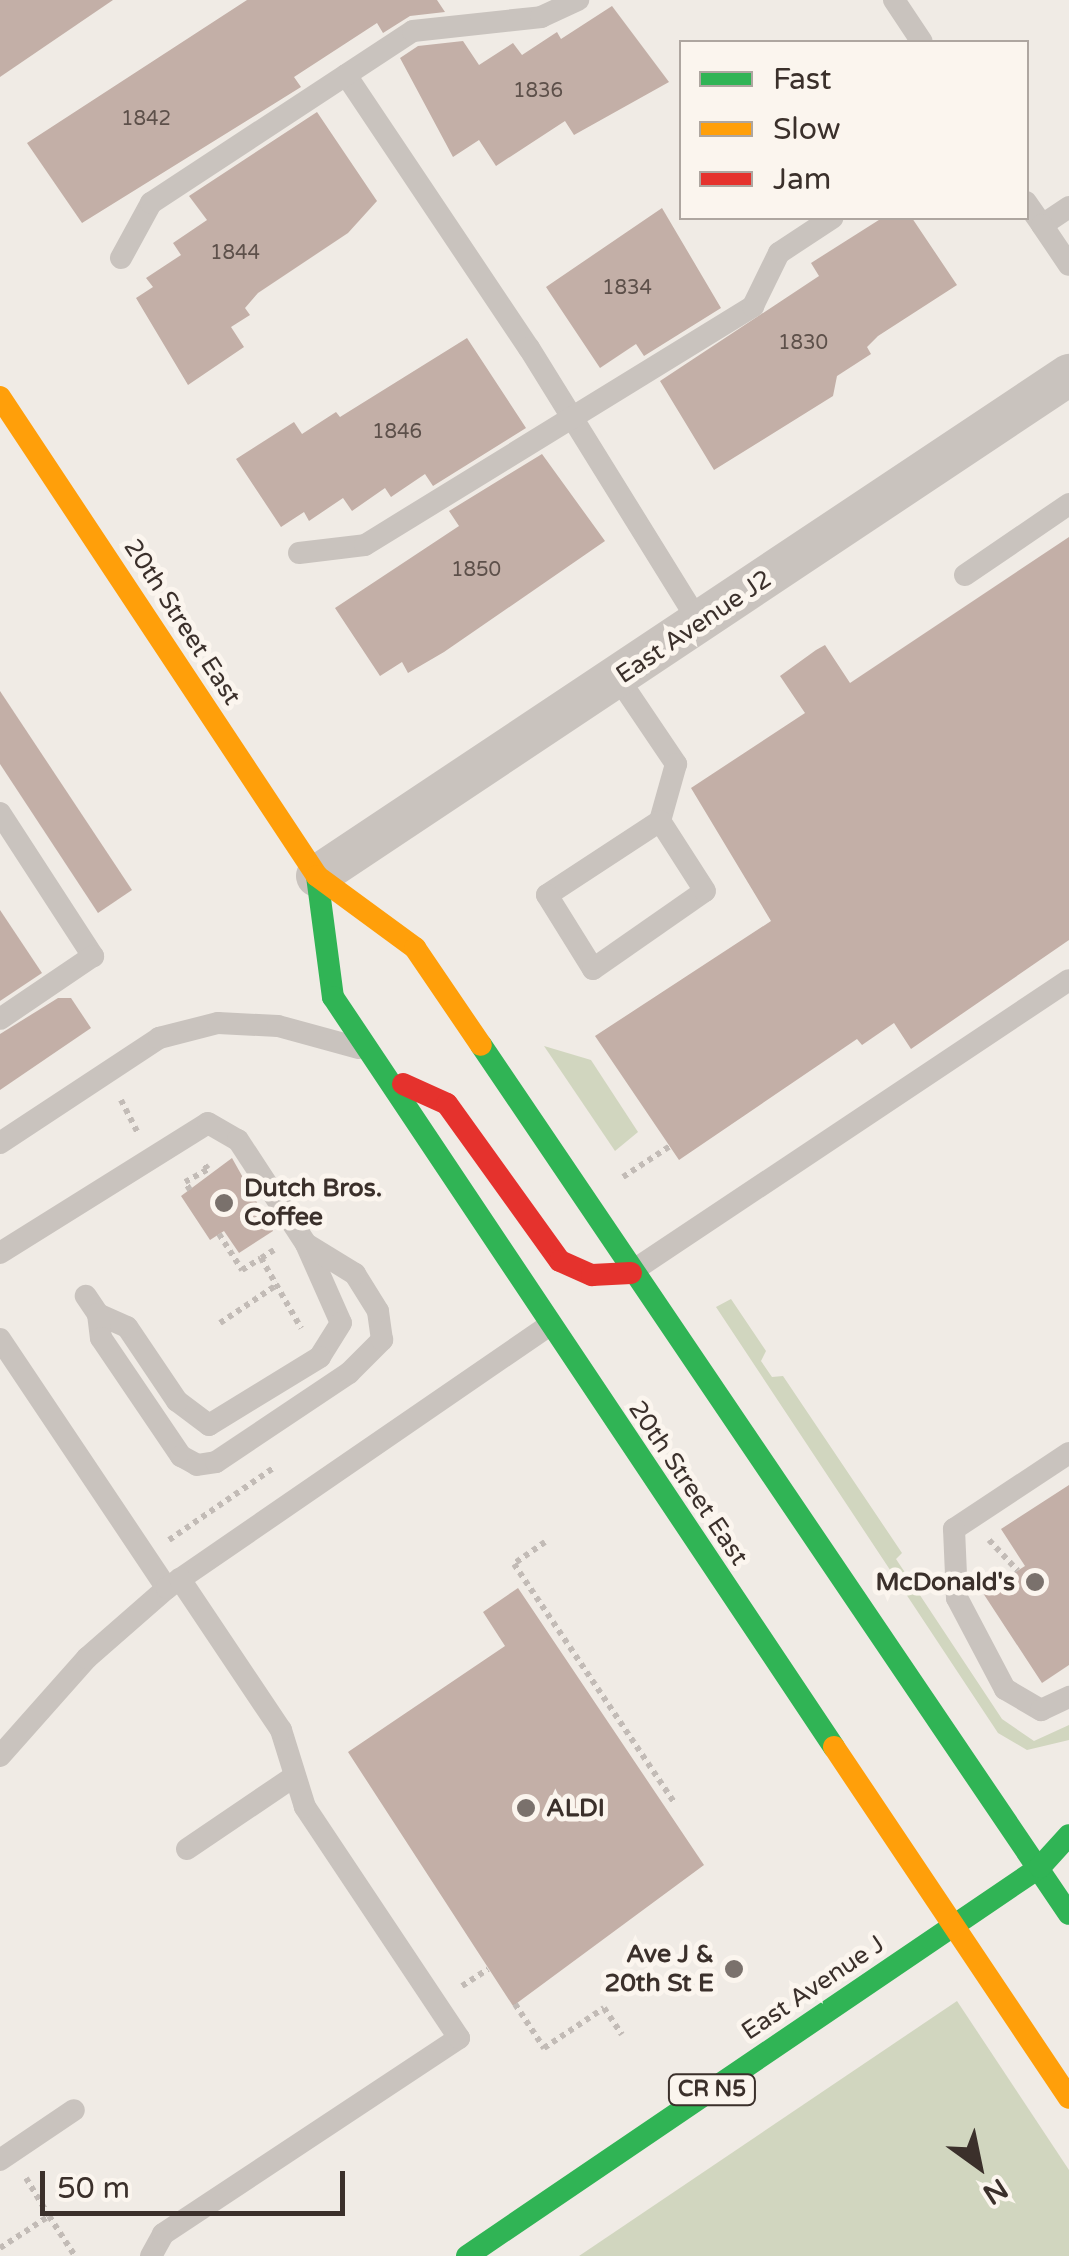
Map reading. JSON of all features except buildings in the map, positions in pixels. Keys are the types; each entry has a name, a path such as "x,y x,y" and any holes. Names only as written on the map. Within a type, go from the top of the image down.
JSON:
{"main road":[{"name":"20th Street East","path":"0,397 317,876 415,948 631,1273 1069,1914"},
{"name":"20th Street East","path":"317,876 333,997 548,1326 956,1924 1069,2098"},
{"path":"388,1081 448,1104 560,1261 592,1275 631,1273"},
{"name":"East Avenue J","path":"468,2256 1040,1867 1069,1835"},
{"name":"East Avenue J","path":"1040,1867 1069,1862"}],"street":[{"name":"East Avenue J2","path":"317,876 1069,375"}],"lane":[{"path":"121,258 151,203 413,32 541,17 578,0"},
{"path":"894,0 921,40"},
{"path":"346,74 700,624"},
{"path":"1029,206 1069,265"},
{"path":"1042,226 1069,208"},
{"path":"299,552 364,546 753,306 780,252 829,220"},
{"path":"965,575 1069,504"},
{"path":"618,678 676,764 660,822 547,895 593,968 705,891 660,822"},
{"path":"0,813 93,956 0,1019"},
{"path":"631,1273 1069,980"},
{"path":"8,1138 159,1038 218,1022 278,1026 367,1050"},
{"path":"0,1253 208,1123 238,1140 306,1244 338,1309 336,1340 210,1425 176,1401 127,1327 92,1305 101,1338 181,1456 197,1465 216,1462 348,1374 382,1340 378,1310 355,1274 306,1244"},
{"path":"0,1756 88,1658 173,1583 548,1326"},
{"path":"0,1340 280,1730 305,1807 459,2038 162,2234 151,2256"},
{"path":"1069,1454 954,1529 957,1598 998,1679 1022,1704 1040,1710 1069,1697"},
{"path":"187,1849 295,1776"},
{"path":"0,2160 74,2110"}],"path":[{"path":"119,1096 141,1141"},
{"path":"622,1178 670,1146"},
{"path":"219,1234 242,1270 263,1253"},
{"path":"220,1322 278,1284"},
{"path":"166,1542 275,1467"},
{"path":"990,1540 1018,1571"},
{"path":"544,1542 514,1564 674,1802"},
{"path":"460,1987 488,1969"},
{"path":"515,2004 544,2048 604,2008 622,2035"},
{"path":"22,2173 75,2256"},
{"path":"0,2248 49,2216"}],"green space":[{"path":"544,1046 591,1060 638,1132 615,1151"},
{"path":"731,1299 766,1351 761,1361 772,1377 783,1376 902,1553 896,1559 1002,1719 1034,1741 1069,1725 1069,1740 1027,1750 998,1733 716,1307"},
{"path":"957,2001 1069,2170 1069,2256 579,2256"}],"traffic: fast":[{"path":"317,876 333,997 834,1747"},
{"path":"481,1045 1069,1914"},
{"path":"467,2256 1040,1867 1069,1835"}],"traffic: slow":[{"path":"0,397 317,876 415,948 481,1045"},
{"path":"834,1747 1069,2098"}],"traffic: jam":[{"path":"403,1084 447,1104 560,1261 592,1275 631,1273"}],"place":[{"name":"Dutch Bros. Coffee","path":"224,1203"},
{"name":"McDonald's","path":"1035,1582"},
{"name":"ALDI","path":"526,1808"},
{"name":"Ave J & 20th St E","path":"734,1969"}]}
